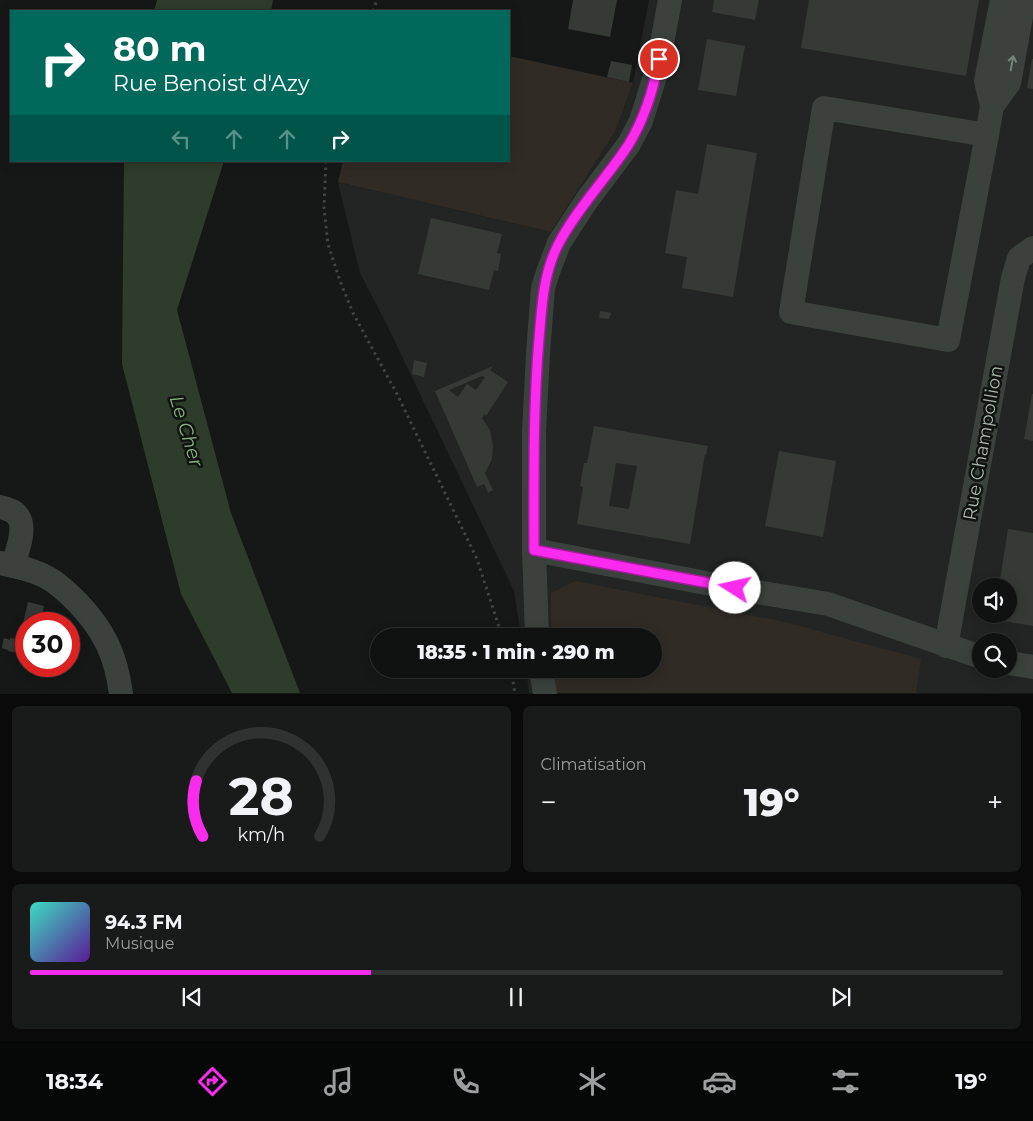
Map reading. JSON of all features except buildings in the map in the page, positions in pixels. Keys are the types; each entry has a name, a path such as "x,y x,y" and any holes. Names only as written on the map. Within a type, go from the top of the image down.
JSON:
{"street":[{"path":"537,628 534,550 534,432 543,288 559,243 587,200 629,144 641,121 657,70 670,0"},
{"path":"987,135 824,108 791,312 948,340 987,135 992,106 986,81 1002,0"},
{"path":"992,106 1009,82 1024,0"},
{"name":"Rue Champollion","path":"946,646 1013,278 1019,258 1033,248"},
{"path":"0,507 11,509 20,519 22,532 7,564 26,568 48,578 67,592 90,616 108,643 118,670 121,694"},
{"path":"534,550 716,585 828,604 972,654"},
{"path":"1017,664 1033,667"},
{"path":"542,678 545,694"}],"path":[{"path":"326,162 324,208 328,244 340,281 354,313 397,394 477,559 499,628"},
{"path":"513,678 516,694"}],"shaded area":[{"path":"649,0 1033,0 1033,693 529,693 527,678 662,678 662,628 520,628 514,591 388,327 360,273 338,182 551,232 615,132 633,83"},
{"path":"510,56 633,83 615,132 551,232 338,182 343,162 510,162"},
{"path":"575,581 785,622 921,659 916,693 557,693 554,678 662,678 662,628 551,628 551,593"}],"water":[{"path":"157,0 273,0 271,10 154,10"},
{"name":"Le Cher","path":"124,162 224,162 177,310 231,513 300,693 232,693 181,594 122,364"}],"route":[{"path":"659,59 652,89 641,121 629,144 587,200 559,243 543,288 534,432 534,550 735,588"}]}
